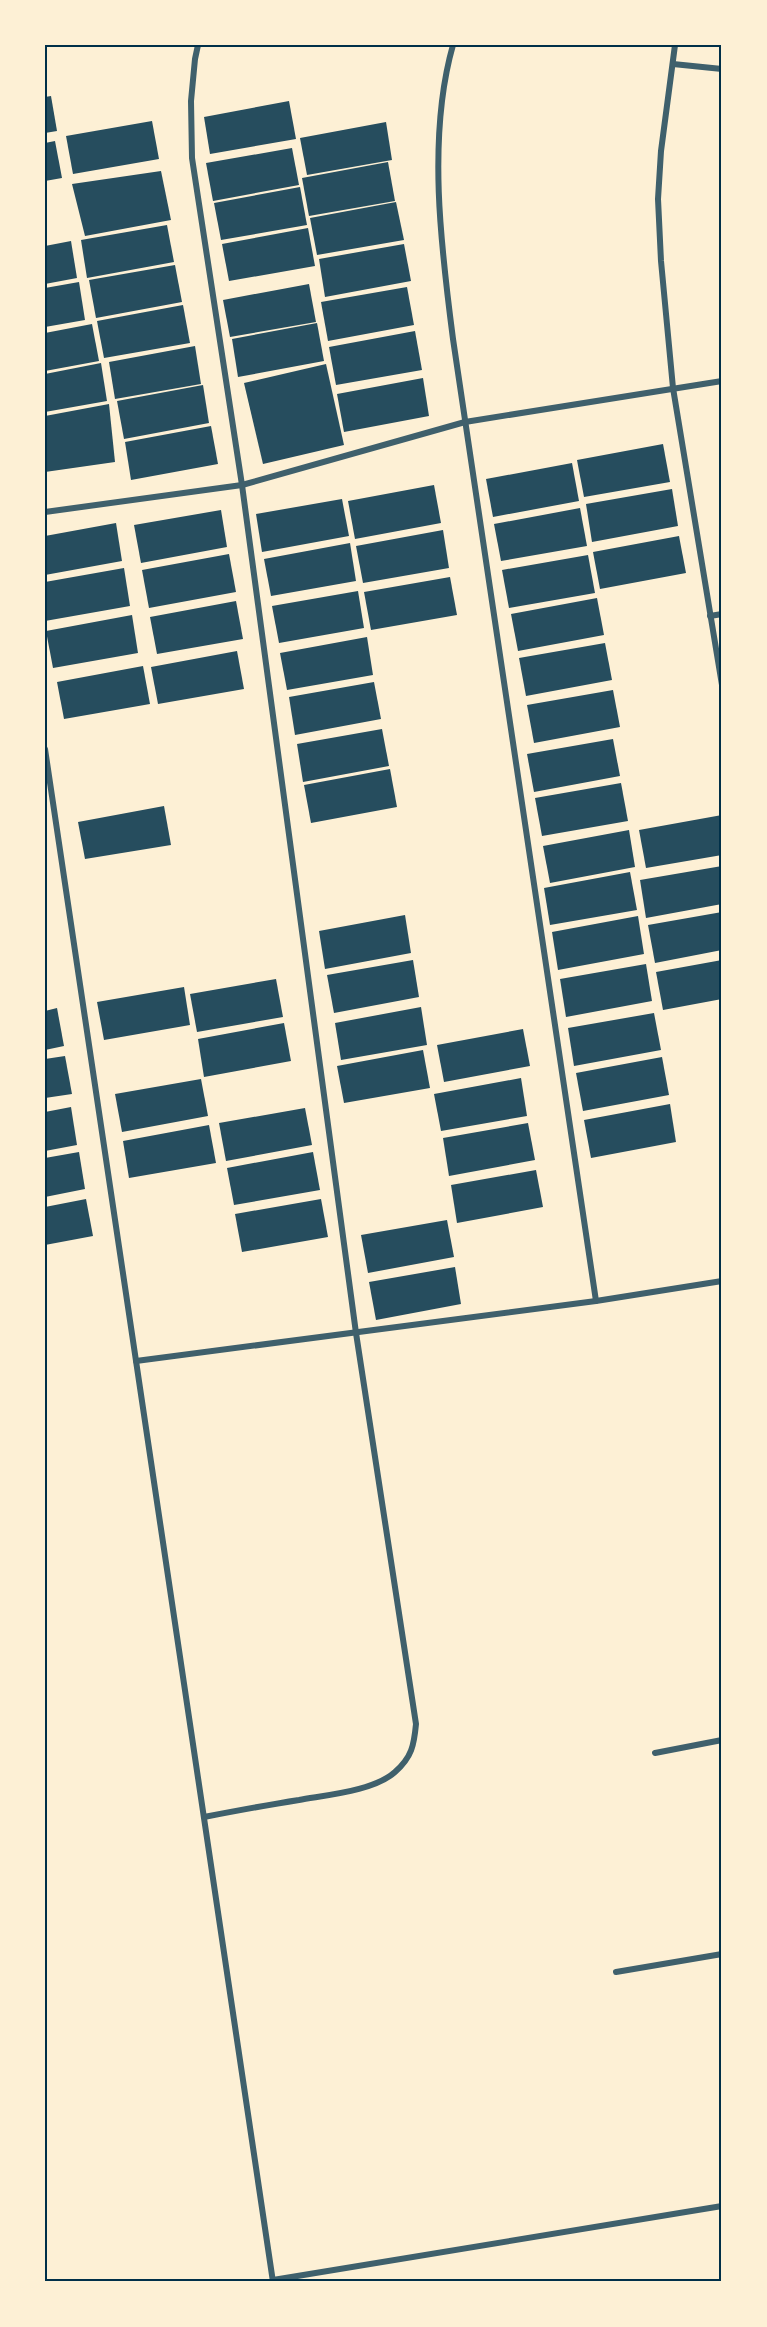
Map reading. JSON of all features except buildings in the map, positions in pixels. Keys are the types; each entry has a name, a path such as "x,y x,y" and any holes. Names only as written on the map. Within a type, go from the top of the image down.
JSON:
{"street":[{"path":"198,45 191,101 192,158 242,485 356,1333 416,1724 414,1746 405,1761 393,1774 373,1784 347,1791 204,1816"},
{"path":"453,45 441,116 439,177 442,254 596,1301"},
{"path":"675,45 661,151 658,199 661,261 673,388 722,685"},
{"path":"673,64 722,69"},
{"path":"45,512 242,485 465,422 722,381"},
{"path":"710,616 722,614"},
{"path":"45,749 273,2281 722,2206"},
{"path":"136,1361 596,1301 722,1281"},
{"path":"655,1753 722,1740"},
{"path":"616,1972 722,1954"}]}
